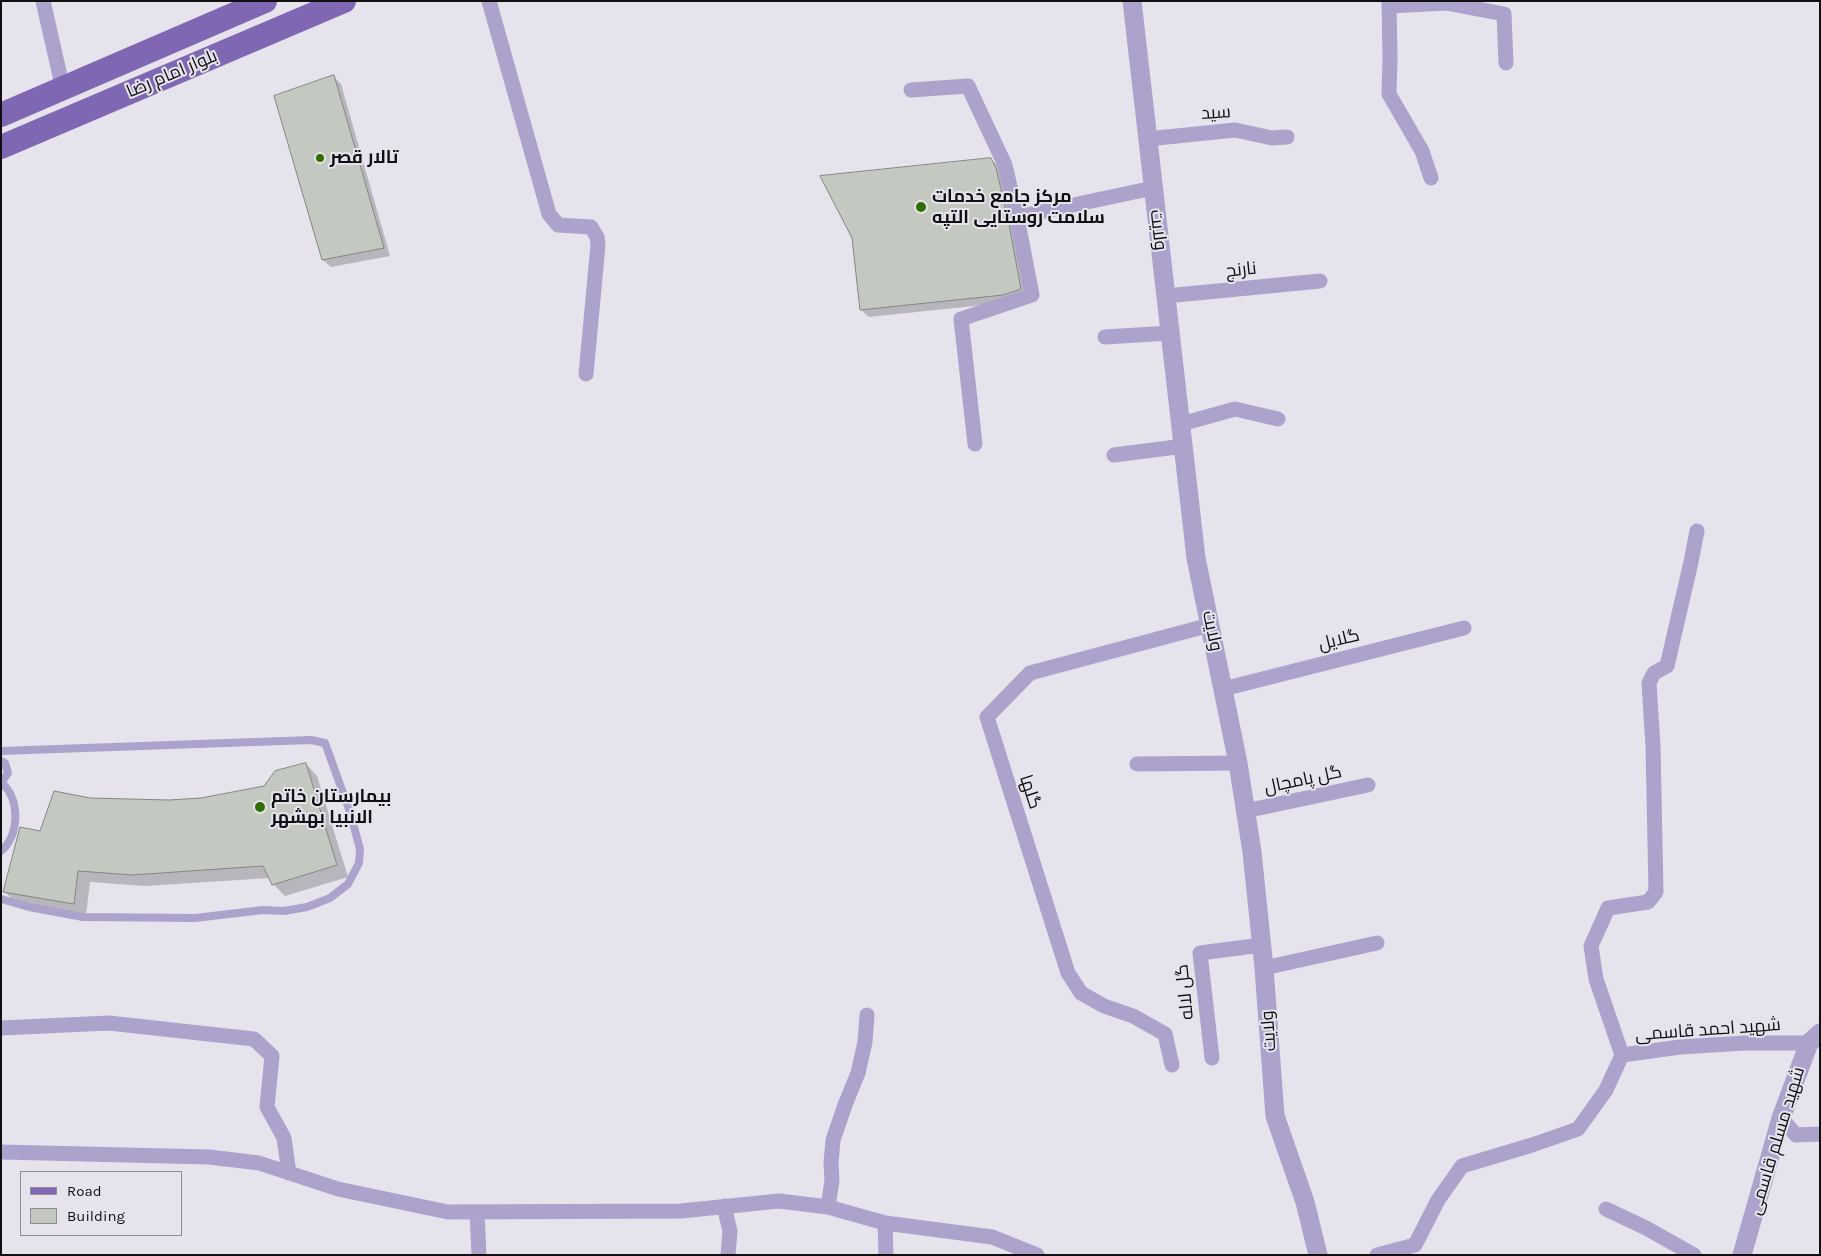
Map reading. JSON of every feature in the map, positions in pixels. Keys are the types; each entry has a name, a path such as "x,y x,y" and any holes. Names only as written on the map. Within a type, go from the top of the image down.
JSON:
{"main road":[{"name":"بلوار امام رضا","path":"1,147 344,1"},
{"name":"بلوار امام رضا","path":"1,115 251,4"}],"street":[{"path":"43,1 63,89"},
{"path":"488,1 549,214 558,225 591,227 597,237 586,374"},
{"name":"ولایت","path":"1132,1 1196,558 1238,763 1252,852 1262,945 1276,1116 1304,1202 1318,1255"},
{"path":"1431,178 1422,151 1389,94 1390,4 1446,3 1504,14 1506,64"},
{"path":"911,90 968,86 1005,165 1032,295 961,319 976,444"},
{"name":"سید","path":"1147,138 1235,130 1272,138 1287,137"},
{"path":"1017,217 1153,188"},
{"name":"نارنج","path":"1166,296 1320,281"},
{"path":"1105,336 1170,333"},
{"path":"1181,424 1235,409 1278,419"},
{"path":"1114,455 1184,446"},
{"path":"1622,1055 1596,979 1591,946 1608,908 1648,902 1656,892 1653,746 1649,683 1654,673 1667,666 1691,562 1696,531"},
{"name":"گلها","path":"1172,1065 1165,1034 1133,1016 1104,1006 1081,993 1068,973 987,717 1030,673 1210,625"},
{"name":"گلایل","path":"1223,689 1464,628"},
{"path":"1137,764 1238,763"},
{"name":"گل پامچال","path":"1245,811 1368,785"},
{"path":"1264,968 1377,943"},
{"name":"گل لاله","path":"1212,1058 1200,953 1262,945"},
{"path":"828,1207 832,1180 833,1140 858,1073 865,1042 866,1015"},
{"path":"1,1028 109,1023 254,1039 272,1056 266,1107 284,1138 290,1173"},
{"name":"شهید احمد قاسمی","path":"1377,1255 1415,1246 1438,1200 1462,1166 1578,1129 1606,1090 1622,1055 1680,1047 1814,1038"},
{"name":"شهید مسلم قاسمی","path":"1742,1255 1781,1118 1814,1038"},
{"path":"1781,1118 1796,1134 1820,1134"},
{"path":"1,1152 209,1156 259,1163 338,1189 448,1212 681,1211 779,1201 828,1207 885,1223 992,1237 1037,1255"},
{"path":"724,1206 730,1230 728,1255"},
{"path":"1606,1209 1646,1228 1694,1255"},
{"path":"477,1212 479,1255"},
{"path":"885,1223 886,1255"}],"lane":[{"path":"1,751 311,740 325,743 350,812 360,849 359,863 348,884 330,898 308,907 284,911 264,910 195,918 83,916 29,907 1,899"},
{"path":"1,761 5,763 8,773 2,783 9,789 15,808 16,819 11,836 1,851"}],"building":[{"path":"334,75 384,248 322,260 274,96"},
{"name":"مرکز جامع خدمات سلامت روستایی التپه","path":"991,158 996,168 1008,219 1021,289 1003,295 860,310 852,238 820,176"},
{"path":"306,763 337,865 272,885 263,866 132,875 78,871 74,904 3,892 20,827 40,831 54,791 90,798 169,800 201,798 264,786 275,771"}],"place":[{"name":"تالار قصر","path":"320,158"},
{"name":"مرکز جامع خدمات سلامت روستایی التپه","path":"921,207"},
{"name":"بیمارستان خاتم الانبیا بهشهر","path":"260,807"}]}
